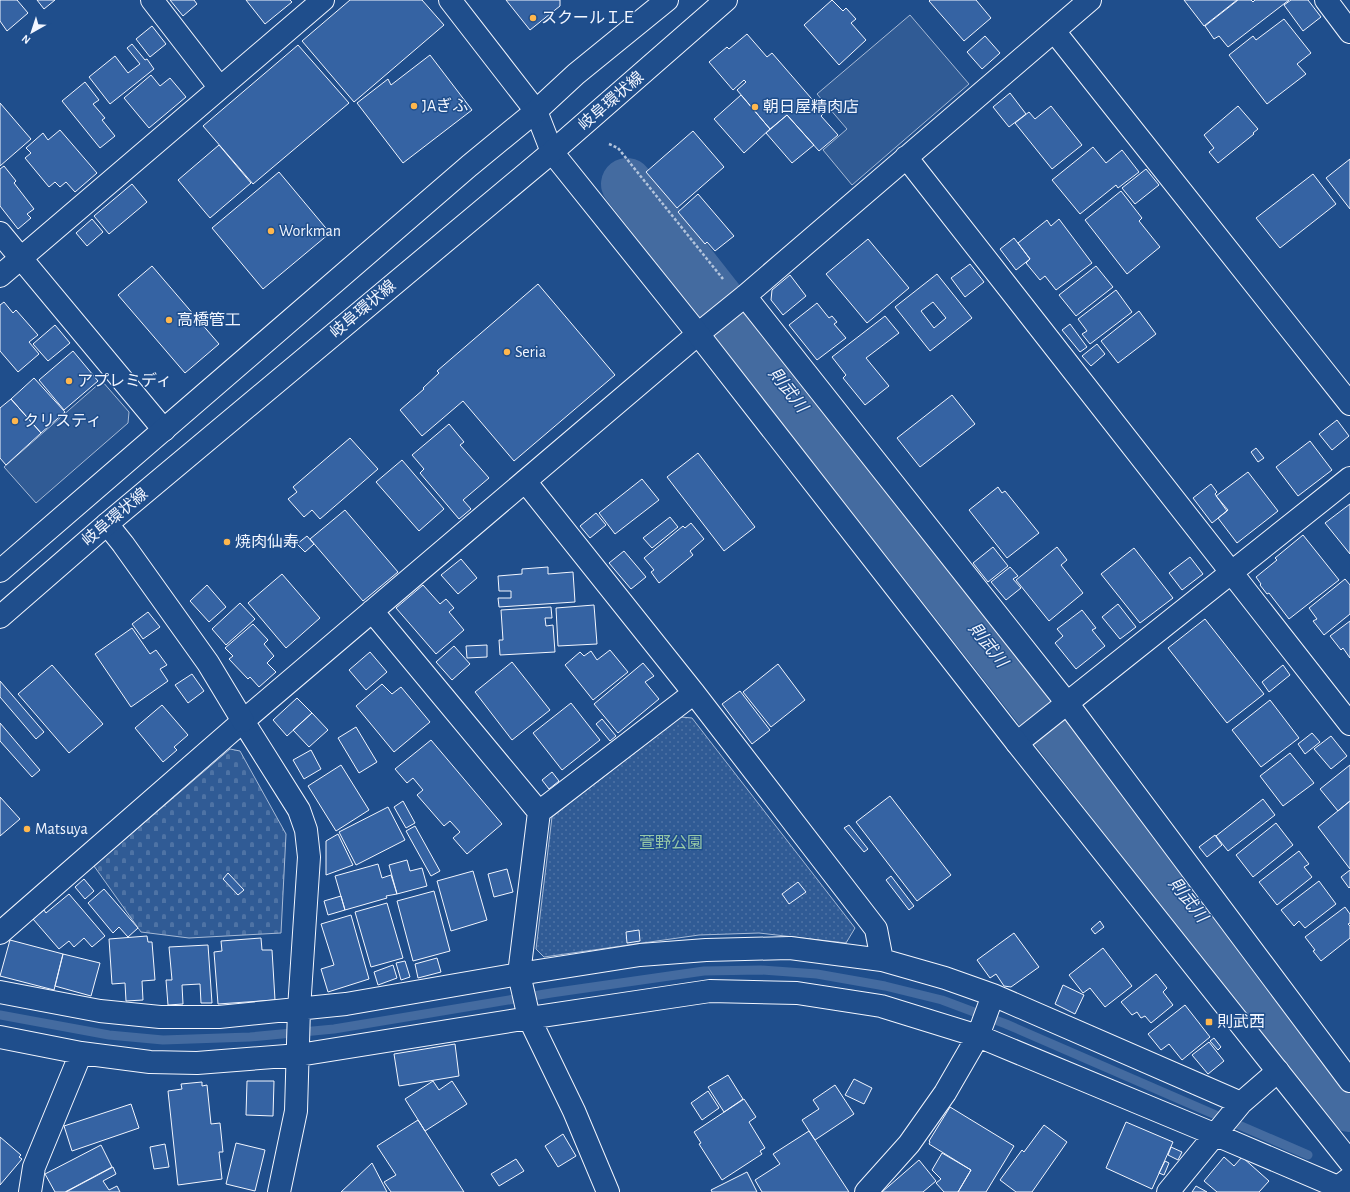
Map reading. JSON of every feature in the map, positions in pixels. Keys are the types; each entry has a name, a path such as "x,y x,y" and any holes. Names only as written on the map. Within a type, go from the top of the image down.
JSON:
{"street":[{"path":"152,0 220,88"},
{"path":"0,276 323,0"},
{"path":"450,0 536,111 552,152 698,334 1017,742 1350,1162"},
{"name":"岐阜環状線","path":"0,571 469,166 536,111 576,74 667,0"},
{"name":"岐阜環状線","path":"0,617 107,524 552,152 726,0"},
{"path":"0,933 243,721 714,320 741,299 1090,0"},
{"path":"1326,0 1350,32"},
{"path":"1054,31 1350,404"},
{"path":"906,157 1350,724"},
{"path":"0,232 164,430"},
{"path":"741,299 1062,707 1350,1081"},
{"path":"1017,742 1350,478"},
{"path":"525,481 694,693 876,929 882,960"},
{"path":"107,524 208,663 300,810 306,830 309,857 299,1014 296,1111 279,1192"},
{"path":"372,611 539,812"},
{"path":"608,1192 574,1111 529,1014 520,979 539,812 694,693"},
{"path":"0,992 100,1011 160,1017 219,1017 299,1014 346,1004 520,979 640,956 706,950 790,948 882,960 945,978 986,1015 1229,1119"},
{"path":"0,1037 81,1053 150,1062 197,1063 299,1050 529,1014 710,991 797,993 881,1006 986,1015 1229,1119 1338,1187 1350,1178"},
{"path":"866,1192 909,1144 945,1093 986,1015"},
{"path":"30,1192 34,1167 81,1053"},
{"path":"1168,1192 1229,1119 1278,1071"}],"path":[{"path":"609,144 618,148 741,299"}],"green space":[{"name":"萱野公園","path":"681,717 692,718 855,928 846,943 759,933 699,935 544,957 536,949 552,817"},
{"path":"230,749 240,751 286,834 281,933 189,938 141,932 94,866"}],"shaded area":[{"path":"910,15 969,84 852,185 823,150 847,129 817,94"},
{"path":"102,381 129,412 128,423 36,503 4,467"}],"building":[{"path":"0,0 17,0 28,13 7,31 0,21"},
{"path":"37,0 55,0 44,9"},
{"path":"170,0 194,0 197,4 183,16"},
{"path":"246,0 290,0 292,2 265,24"},
{"path":"350,0 422,0 444,25 354,102 302,41"},
{"name":"スクールＩＥ","path":"506,0 560,0 560,6 530,30"},
{"path":"832,0 843,11 846,8 856,19 851,23 866,40 839,65 804,25"},
{"path":"976,0 991,18 964,41 929,1"},
{"path":"1184,0 1237,0 1204,26"},
{"path":"1238,0 1251,0 1253,2 1255,0 1289,0 1228,47 1219,36 1214,39 1205,26"},
{"path":"1291,0 1308,0 1321,17 1303,31 1284,5"},
{"path":"1284,19 1311,53 1297,64 1306,74 1267,104 1229,55 1253,36 1256,40"},
{"path":"152,26 166,44 150,57 136,39"},
{"path":"747,34 767,57 772,53 824,113 821,116 838,135 819,151 787,115 770,129 737,90 746,82 744,80 733,90 709,62 727,47 729,49"},
{"path":"985,36 1000,53 982,69 967,52"},
{"path":"132,44 145,60 147,59 154,69 110,104 89,77 115,56 128,73 140,64 127,48"},
{"path":"298,45 349,103 253,184 203,126"},
{"name":"JAぎふ","path":"430,55 472,110 403,163 357,103 388,79 391,85"},
{"path":"151,75 160,86 170,78 186,97 149,128 124,98"},
{"path":"85,82 99,100 93,104 105,118 102,120 115,136 100,148 62,101"},
{"path":"1010,93 1026,114 1009,127 993,107"},
{"path":"741,95 770,129 744,153 714,119"},
{"path":"0,103 31,139 0,166"},
{"path":"1051,106 1082,145 1052,169 1015,123 1029,112 1035,119"},
{"path":"1238,106 1258,129 1253,133 1254,134 1218,163 1209,152 1214,148 1204,135"},
{"path":"787,115 814,145 792,163 766,133"},
{"path":"60,130 97,173 75,192 66,182 60,187 55,182 49,187 25,158 31,153 26,148 43,133 48,140"},
{"path":"693,131 724,167 677,208 646,172"},
{"path":"219,145 251,183 210,218 178,180"},
{"path":"1093,147 1106,163 1122,150 1139,172 1118,188 1116,185 1080,214 1052,180"},
{"path":"1350,159 1350,209 1326,178"},
{"path":"4,166 16,181 14,183 34,209 27,214 31,218 18,229 0,206 0,169"},
{"path":"1146,169 1159,185 1135,204 1122,188"},
{"name":"Workman","path":"279,172 330,233 263,289 212,228"},
{"path":"1313,174 1336,204 1280,248 1256,218"},
{"path":"132,184 147,202 109,234 94,216"},
{"path":"1121,191 1142,218 1139,221 1160,247 1127,274 1085,220"},
{"path":"698,194 734,236 715,251 707,242 705,244 678,212"},
{"path":"92,219 103,232 87,246 76,233"},
{"path":"1059,219 1092,263 1056,290 1045,276 1040,280 1026,263 1030,259 1018,243 1047,220 1051,226"},
{"path":"1014,238 1030,259 1016,270 1000,249"},
{"path":"868,239 909,288 867,323 826,274"},
{"path":"970,264 984,282 965,297 951,278"},
{"name":"高橋管工","path":"152,266 219,344 185,373 118,295"},
{"path":"1096,266 1113,287 1076,316 1059,295"},
{"path":"937,274 972,318 930,351 895,307","holes":["933,302 946,318 934,328 921,311"]},
{"path":"790,275 806,296 783,315 771,300 772,290"},
{"path":"538,284 615,375 514,461 463,401 422,436 400,410 424,389 423,388 439,373 437,371"},
{"path":"1116,290 1132,312 1090,344 1082,334 1087,331 1078,319"},
{"path":"4,302 13,313 16,310 38,335 29,342 39,354 18,372 0,351 0,305"},
{"path":"817,303 829,318 832,316 837,322 834,324 846,338 817,360 789,325"},
{"path":"1139,311 1156,334 1118,363 1101,341"},
{"path":"885,316 899,333 866,358 889,386 865,405 843,378 846,375 832,357"},
{"path":"1070,324 1087,347 1080,352 1062,330"},
{"path":"55,325 70,343 48,361 33,344"},
{"path":"1097,344 1105,354 1091,366 1082,356"},
{"name":"アプレミディ","path":"73,351 98,381 64,410 39,380"},
{"path":"34,378 65,412 41,433 11,399"},
{"path":"952,395 975,424 920,467 897,438"},
{"name":"クリスティ","path":"11,399 41,433 6,465 0,458 0,408"},
{"path":"1337,420 1349,436 1332,450 1319,434"},
{"path":"449,424 464,442 460,445 489,478 463,500 471,509 459,519 420,473 424,469 412,455"},
{"path":"350,438 378,469 320,519 312,510 304,517 288,499 297,492 293,487"},
{"path":"1310,441 1332,470 1298,496 1276,467"},
{"path":"1256,448 1264,458 1258,462 1251,452"},
{"path":"698,453 755,527 724,551 667,477"},
{"path":"402,460 444,509 419,531 376,482"},
{"path":"1248,472 1278,511 1237,543 1218,518 1228,510 1216,496"},
{"path":"642,479 659,500 615,534 599,513"},
{"path":"1211,484 1217,492 1215,494 1227,511 1212,523 1193,498"},
{"path":"998,487 1002,493 1005,491 1039,533 1007,558 969,510"},
{"path":"1350,504 1350,554 1325,523"},
{"path":"345,510 398,572 363,601 310,539"},
{"path":"596,513 606,525 590,538 580,526"},
{"path":"670,517 678,527 652,548 643,538"},
{"path":"691,523 704,539 690,551 693,555 659,583 651,572 654,570 644,558 683,526 685,528"},
{"path":"1303,535 1339,580 1289,619 1269,593 1267,594 1256,577 1277,560 1275,558"},
{"path":"307,536 314,544 305,552 297,544"},
{"path":"993,547 1008,566 988,582 973,563"},
{"path":"1057,547 1067,560 1061,565 1083,593 1049,621 1016,580"},
{"path":"1134,548 1173,598 1140,623 1101,574"},
{"path":"624,551 646,577 631,589 609,563"},
{"path":"1190,557 1203,574 1182,590 1169,573"},
{"path":"461,559 477,578 458,594 441,575"},
{"path":"548,567 548,574 573,572 575,602 499,607 498,598 511,598 511,591 499,591 498,576 522,574 522,569"},
{"path":"1010,567 1018,576 1013,579 1021,588 1006,600 991,582"},
{"path":"282,574 320,618 286,648 248,603"},
{"path":"1345,579 1350,585 1350,614 1324,635 1313,621 1317,619 1309,608"},
{"path":"207,585 226,607 209,622 190,601"},
{"path":"423,585 440,604 446,599 454,608 449,612 464,630 436,654 396,608"},
{"path":"240,603 255,619 226,645 212,629"},
{"path":"1118,604 1136,627 1120,639 1102,617"},
{"path":"594,605 597,644 558,646 556,608"},
{"path":"551,607 552,618 545,618 546,626 553,625 555,652 500,655 499,640 503,640 501,610"},
{"path":"1082,610 1096,628 1092,630 1105,646 1076,669 1055,643 1063,636 1057,629"},
{"path":"148,612 160,627 143,639 132,624"},
{"path":"1205,619 1264,694 1227,723 1168,648"},
{"path":"1350,621 1350,658 1343,648 1341,650 1330,636"},
{"path":"253,624 268,640 264,644 274,656 267,663 276,672 259,687 250,677 248,679 229,659 233,656 225,648"},
{"path":"132,628 150,654 156,650 167,665 160,669 168,681 131,707 95,654"},
{"path":"487,645 487,657 467,658 466,646"},
{"path":"454,646 470,664 452,680 436,662"},
{"path":"610,650 628,672 593,700 565,665 580,652 584,656 591,651 597,660"},
{"path":"370,652 387,672 366,690 349,670"},
{"path":"512,662 550,710 512,740 475,692"},
{"path":"643,663 654,676 645,682 659,699 618,733 594,704"},
{"path":"778,664 805,700 771,727 743,692"},
{"path":"52,665 103,724 69,753 18,694"},
{"path":"1283,665 1290,675 1269,692 1262,682"},
{"path":"192,674 204,691 188,703 175,685"},
{"path":"0,681 44,732 36,739 0,697"},
{"path":"382,684 392,694 401,687 430,722 394,752 356,706"},
{"path":"740,691 770,730 752,744 722,704"},
{"path":"297,698 312,713 287,736 273,720"},
{"path":"1270,700 1299,738 1261,767 1232,730"},
{"path":"571,703 600,740 562,770 533,733"},
{"path":"162,705 188,735 174,747 177,750 163,762 135,728"},
{"path":"312,713 328,730 309,747 293,730"},
{"path":"602,719 616,736 610,741 596,724"},
{"path":"0,723 40,770 32,777 0,741"},
{"path":"356,727 377,762 359,773 338,738"},
{"path":"1312,733 1320,742 1305,754 1298,744"},
{"path":"1331,736 1347,756 1331,769 1314,749"},
{"path":"431,740 502,824 467,854 453,838 460,832 450,821 444,826 417,795 423,790 413,778 407,783 395,769"},
{"path":"311,750 321,769 304,779 293,760"},
{"path":"1290,753 1314,783 1283,806 1260,776"},
{"path":"341,765 369,810 336,831 308,786"},
{"path":"1350,765 1350,801 1338,811 1320,789"},
{"path":"552,772 559,781 549,789 542,780"},
{"path":"890,796 951,875 917,901 856,822"},
{"path":"0,797 20,819 0,836"},
{"path":"1263,799 1275,815 1228,851 1216,836"},
{"path":"403,801 415,823 406,828 394,807"},
{"path":"1350,801 1350,869 1318,827"},
{"path":"388,807 405,840 356,865 339,832"},
{"path":"1276,823 1293,845 1253,877 1236,855"},
{"path":"849,825 868,849 864,852 844,828"},
{"path":"415,826 440,871 431,876 406,831"},
{"path":"338,834 353,865 326,875 326,841"},
{"path":"1215,835 1222,845 1207,857 1199,847"},
{"path":"1299,851 1309,864 1304,867 1312,877 1277,905 1259,882"},
{"path":"407,860 410,871 422,868 427,886 397,894 389,865"},
{"path":"378,864 382,878 391,875 397,894 386,896 387,898 345,910 335,876"},
{"path":"507,869 513,892 494,897 488,874"},
{"path":"1350,870 1350,887 1349,888 1341,877"},
{"path":"473,871 487,920 451,931 437,881"},
{"path":"228,873 244,890 238,895 223,879"},
{"path":"891,876 914,906 909,910 886,880"},
{"path":"84,879 94,891 85,899 75,887"},
{"path":"1319,881 1336,904 1305,928 1299,921 1294,926 1281,910"},
{"path":"798,882 806,892 789,904 782,894"},
{"path":"104,889 138,928 128,937 119,927 113,933 88,903"},
{"path":"434,891 450,951 413,961 397,901"},
{"path":"69,894 105,936 92,947 84,938 74,947 69,941 59,949 33,919 44,910 46,913"},
{"path":"341,896 345,910 328,915 324,901"},
{"path":"387,903 403,958 371,967 355,912"},
{"path":"1345,907 1350,914 1350,923 1348,924 1350,926 1350,938 1321,961 1305,937"},
{"path":"351,915 369,979 328,992 321,969 334,965 321,924"},
{"path":"1100,921 1104,927 1095,934 1091,929"},
{"path":"639,930 640,941 627,943 626,932"},
{"path":"1014,933 1039,967 1011,987 1004,986 996,974 990,978 977,960"},
{"path":"147,936 148,942 152,942 155,980 142,981 143,1000 126,1001 125,983 112,984 109,939"},
{"path":"261,938 262,950 272,950 275,1000 218,1004 214,952 222,951 221,941"},
{"path":"10,940 63,954 54,990 0,976"},
{"path":"208,945 212,1003 201,1003 200,984 182,985 183,1004 168,1005 166,980 172,980 169,947"},
{"path":"1103,948 1132,986 1105,1007 1090,988 1083,993 1069,975"},
{"path":"63,954 100,963 91,996 55,986"},
{"path":"437,958 441,972 418,978 415,964"},
{"path":"405,961 410,977 401,980 396,963"},
{"path":"393,965 397,978 378,985 374,972"},
{"path":"1156,974 1167,988 1163,992 1173,1005 1151,1023 1145,1016 1141,1018 1137,1012 1132,1015 1121,1002"},
{"path":"1063,985 1084,995 1075,1014 1055,1004"},
{"path":"1185,1005 1210,1037 1182,1060 1169,1044 1161,1050 1148,1034"},
{"path":"1214,1038 1221,1047 1218,1050 1210,1041"},
{"path":"1209,1042 1224,1061 1208,1074 1192,1055"},
{"path":"455,1044 459,1076 399,1086 394,1054"},
{"path":"728,1075 743,1099 724,1112 708,1087"},
{"path":"854,1079 872,1088 864,1104 845,1095"},
{"path":"247,1081 274,1081 273,1116 246,1115"},
{"path":"433,1081 439,1090 452,1081 467,1104 425,1131 405,1099"},
{"path":"202,1082 202,1086 207,1085 211,1124 220,1123 223,1152 219,1152 222,1179 178,1185 168,1091 182,1089 181,1084"},
{"path":"835,1085 854,1114 815,1140 802,1120 819,1109 813,1100"},
{"path":"708,1091 719,1108 702,1120 691,1103"},
{"path":"744,1099 756,1117 749,1122 765,1148 760,1151 762,1154 722,1180 699,1144 701,1143 694,1132"},
{"path":"131,1104 139,1128 72,1151 64,1126"},
{"path":"950,1107 1014,1146 986,1192 958,1192 971,1170 929,1144 929,1141"},
{"path":"418,1120 464,1192 391,1192 384,1182 396,1175 377,1146"},
{"path":"1126,1122 1173,1142 1152,1189 1106,1168"},
{"path":"1044,1125 1067,1142 1032,1192 1016,1192 1000,1180 1022,1150 1024,1152"},
{"path":"809,1131 849,1192 762,1192 755,1180 780,1164 773,1154"},
{"path":"563,1134 576,1156 558,1167 545,1146"},
{"path":"0,1137 21,1155 19,1157 22,1159 0,1185"},
{"path":"236,1143 265,1150 255,1191 226,1184"},
{"path":"165,1144 169,1167 154,1169 150,1147"},
{"path":"101,1145 112,1167 65,1192 55,1192 45,1174"},
{"path":"1171,1147 1182,1152 1178,1160 1168,1155"},
{"path":"942,1153 971,1170 958,1192 944,1192 936,1183 941,1179 932,1170"},
{"path":"1224,1157 1234,1166 1242,1157 1269,1181 1259,1192 1217,1192 1204,1181"},
{"path":"516,1159 524,1171 499,1186 491,1174"},
{"path":"919,1160 936,1181 923,1192 882,1192"},
{"path":"1165,1161 1169,1163 1164,1175 1159,1173"},
{"path":"372,1163 387,1192 341,1192"},
{"path":"113,1167 116,1174 103,1181 109,1190 117,1186 120,1192 66,1192"},
{"path":"747,1172 757,1192 712,1192 711,1190"},
{"path":"1196,1186 1207,1192 1192,1192"}],"waterway":[{"name":"則武川","path":"627,184 1350,1106"},
{"path":"0,1015 109,1035 163,1040 250,1037 334,1029 551,993 704,971 761,970 817,974 885,986 942,1000 1006,1024 1308,1155"}],"place":[{"name":"スクールＩＥ","path":"533,18"},
{"name":"JAぎふ","path":"414,106"},
{"name":"朝日屋精肉店","path":"755,107"},
{"name":"Workman","path":"271,231"},
{"name":"高橋管工","path":"169,320"},
{"name":"Seria","path":"507,352"},
{"name":"アプレミディ","path":"69,381"},
{"name":"クリスティ","path":"15,421"},
{"name":"焼肉仙寿","path":"227,542"},
{"name":"Matsuya","path":"27,829"},
{"name":"則武西","path":"1209,1022"}]}
